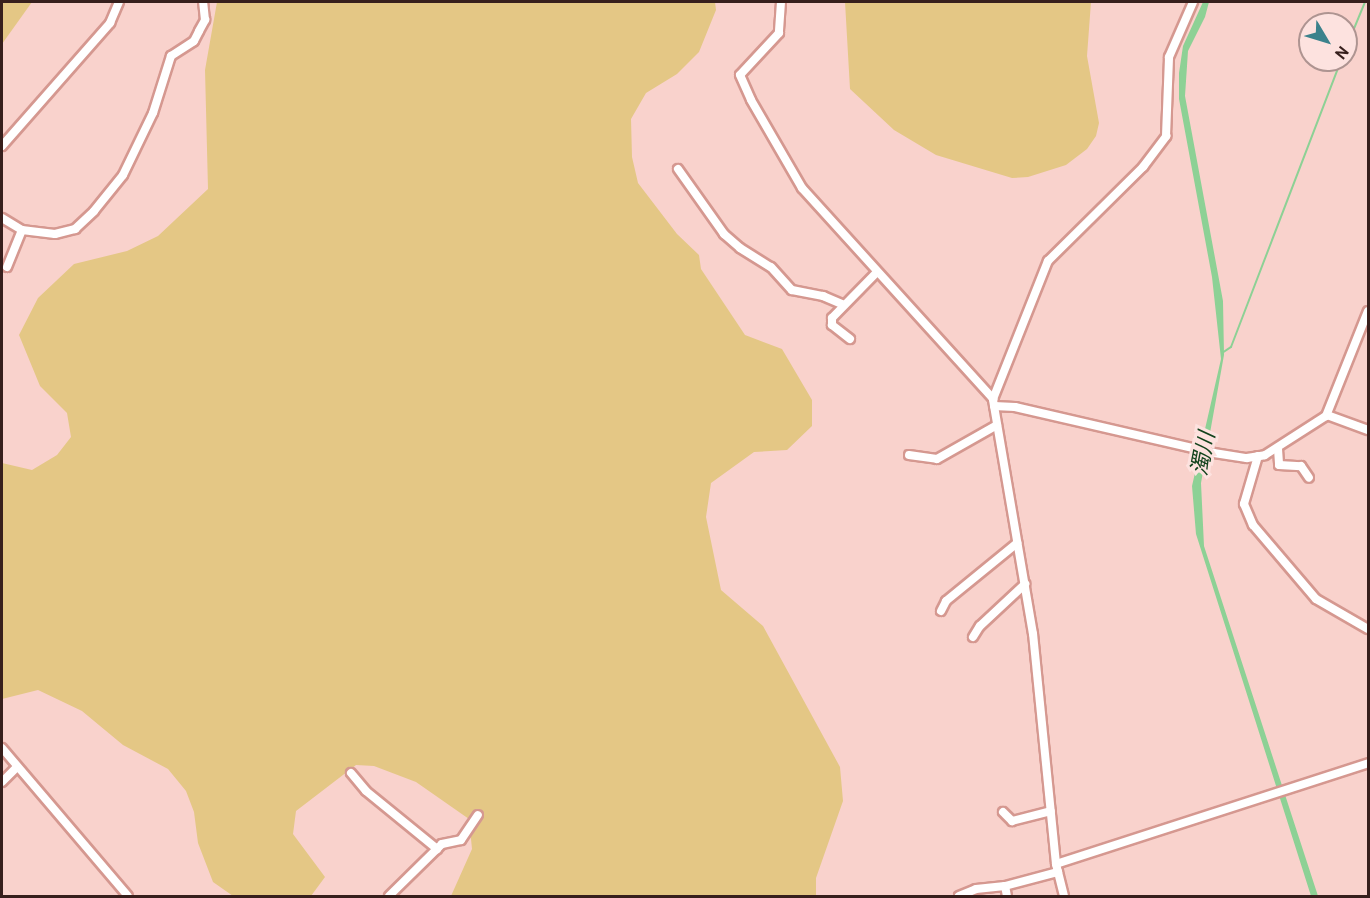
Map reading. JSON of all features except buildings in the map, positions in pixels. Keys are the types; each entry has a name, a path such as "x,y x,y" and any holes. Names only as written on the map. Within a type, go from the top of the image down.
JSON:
{"street":[{"path":"2,146 110,22 119,2"},
{"path":"2,218 22,230 55,234 75,229 123,175 153,113 171,56 194,41 204,20 203,2"},
{"path":"781,2 779,33 740,75 790,172 876,273 993,402 1214,453 1258,456 1278,449 1327,415 1368,310"},
{"path":"1064,897 1057,868 1034,633 993,402 1048,261 1143,167 1166,136 1169,57 1193,2"},
{"path":"678,169 719,227 740,248 771,267 792,290 823,296 842,304"},
{"path":"8,267 22,230"},
{"path":"850,339 831,323 842,304 876,273"},
{"path":"1327,415 1368,430"},
{"path":"909,455 937,459 997,425"},
{"path":"1278,449 1280,465 1301,466 1309,478"},
{"path":"1258,456 1244,504 1253,525 1316,598 1368,628"},
{"path":"941,611 946,601 1017,543"},
{"path":"973,637 980,626 1025,584"},
{"path":"2,748 128,897"},
{"path":"959,897 976,889 1005,886 1368,763"},
{"path":"2,782 17,767"},
{"path":"351,773 366,791 437,849"},
{"path":"1003,812 1012,821 1051,812"},
{"path":"389,897 437,849 460,840 478,815"},
{"path":"1005,886 1006,897"}],"shaded area":[{"path":"2,2 32,2 2,44"},
{"path":"217,2 715,2 716,10 699,52 677,74 646,93 631,119 632,157 638,183 677,234 699,255 701,269 745,335 782,349 812,400 812,426 787,450 754,452 711,483 706,517 721,590 763,626 840,767 843,801 816,878 816,896 451,896 472,849 469,819 416,782 374,766 356,765 296,811 293,834 325,877 311,896 233,896 213,882 198,843 194,812 186,791 168,769 123,745 82,711 38,690 2,699 2,463 32,470 57,455 71,437 67,413 40,386 19,335 38,298 74,264 127,251 158,236 208,189 205,70"},
{"path":"845,2 1091,2 1087,56 1099,123 1096,136 1087,149 1066,165 1028,177 1012,178 936,155 894,130 850,89"}],"water":[{"name":"濁川","path":"1203,2 1209,2 1205,17 1188,51 1185,96 1223,301 1224,355 1201,483 1204,546 1318,896 1311,896 1196,534 1192,486 1221,359 1212,277 1179,99 1179,73 1183,46"}],"waterway":[{"path":"1358,19 1365,2"},
{"path":"1222,353 1231,347 1336,72"}]}
